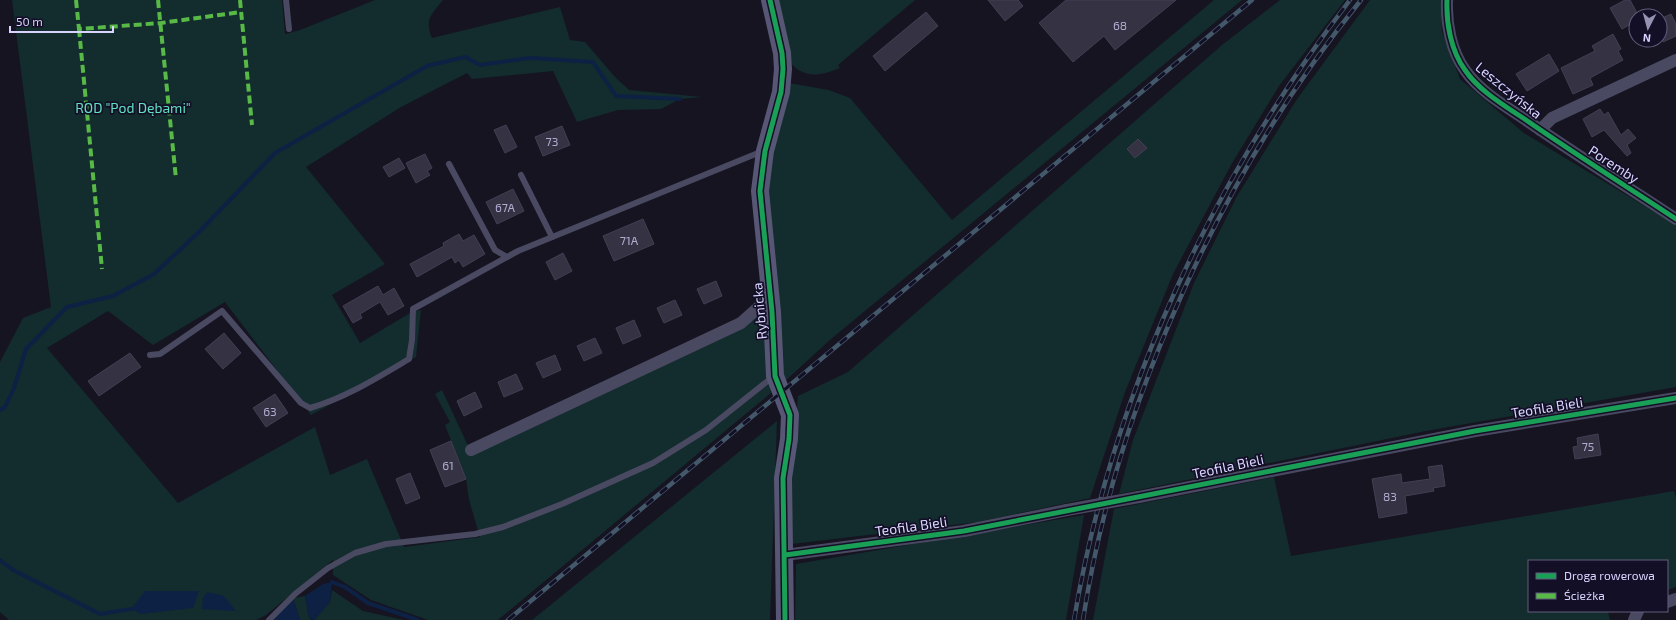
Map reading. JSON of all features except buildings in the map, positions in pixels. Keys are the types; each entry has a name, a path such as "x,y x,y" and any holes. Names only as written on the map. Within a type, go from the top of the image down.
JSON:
{"street":[{"name":"Rybnicka","path":"770,0 782,53 783,69 781,92 765,151 760,198 770,297 775,376 790,415 789,438 783,478 785,620"},
{"name":"Leszczyńska","path":"1447,0 1452,39 1457,56 1466,71 1491,94 1540,130"},
{"path":"1540,130 1552,118 1676,60"},
{"name":"Poremby","path":"1540,130 1676,219"},
{"path":"471,450 741,323 770,297"},
{"name":"Teofila Bieli","path":"785,555 964,531 1139,497 1267,470 1475,431 1676,398"}],"lane":[{"path":"286,0 289,29"},
{"path":"150,356 160,354 222,311 301,403 310,408 323,404 369,382 409,359 412,340 413,309 507,257 552,237 765,151"},
{"path":"449,164 495,250 507,257"},
{"path":"521,175 552,237"},
{"path":"269,620 295,594 328,568 355,553 386,544 475,534 503,527 556,507 653,463 706,430 775,376"}],"green space":[{"name":"ROD \"Pod Dębami\"","path":"12,0 282,0 285,34 300,30 375,0 443,0 430,17 429,26 432,38 560,7 570,40 585,42 615,77 629,90 702,97 680,99 661,109 618,110 577,122 553,71 472,79 467,73 401,107 306,167 385,264 332,295 360,343 410,313 421,310 416,357 311,415 225,302 153,345 108,311 47,348 178,503 315,427 330,475 367,459 404,547 480,537 469,500 466,479 445,425 450,422 435,394 442,390 470,450 764,307 771,393 498,620 428,620 371,600 333,575 333,560 266,615 256,620 9,620 0,612 0,362 23,318 51,307"},
{"path":"775,0 915,0 838,65 840,68 826,73 813,74 801,71 790,62"},
{"path":"1214,0 1242,0 831,339 784,382 766,181 789,83 829,90 850,98 952,220"},
{"path":"1280,0 1345,0 1279,86 1231,165 1173,274 1125,392 1090,498 978,522 792,544 791,480 798,396 848,372 1222,45"},
{"path":"1370,0 1441,0 1442,32 1460,79 1524,133 1676,225 1676,387 1426,431 1119,494 1133,440 1194,283 1236,198 1297,99"},
{"path":"777,421 770,620 532,620"},
{"path":"1274,477 1291,556 1674,491 1676,498 1676,587 1668,590 1668,560 1528,560 1528,612 1608,612 1610,620 1093,620 1114,509"},
{"path":"1084,515 1066,620 795,620 796,564"},
{"path":"332,590 363,611 404,620 314,620 330,602"},
{"path":"305,596 309,618 312,620 300,620 293,598"}],"water":[{"path":"332,582 330,602 314,620 309,618 305,596 323,584"},
{"path":"145,591 199,591 193,608 141,614 131,609"},
{"path":"207,592 224,596 236,611 202,609 203,598"},
{"path":"293,598 300,620 275,620 274,617"}],"waterway":[{"path":"0,410 5,407 14,388 26,349 67,307 113,296 154,274 199,232 275,153 427,66 465,57 480,65 530,58 593,62 616,96 680,99"},
{"path":"0,560 13,570 100,614 131,609"},
{"path":"332,582 345,587 368,603 418,620"}],"railway":[{"path":"508,620 1252,0"},
{"path":"1074,620 1091,536 1114,454 1141,373 1174,294 1212,216 1254,142 1300,69 1350,0"},
{"path":"1083,620 1099,538 1121,456 1149,374 1183,293 1221,214 1264,138 1311,67 1361,0"}],"marked path":[{"path":"76,0 79,29 161,23 241,12"},
{"path":"158,0 176,179"},
{"path":"240,0 252,125"},
{"path":"79,29 102,269"}],"cycle path":[{"path":"770,0 782,53 783,69 781,92 765,151 760,191 772,312 775,376 790,415 789,439 783,478 785,620"},
{"path":"1447,0 1447,18 1453,46 1460,62 1477,85 1501,104 1676,219"},
{"path":"785,555 964,531 1475,431 1676,398"}]}
